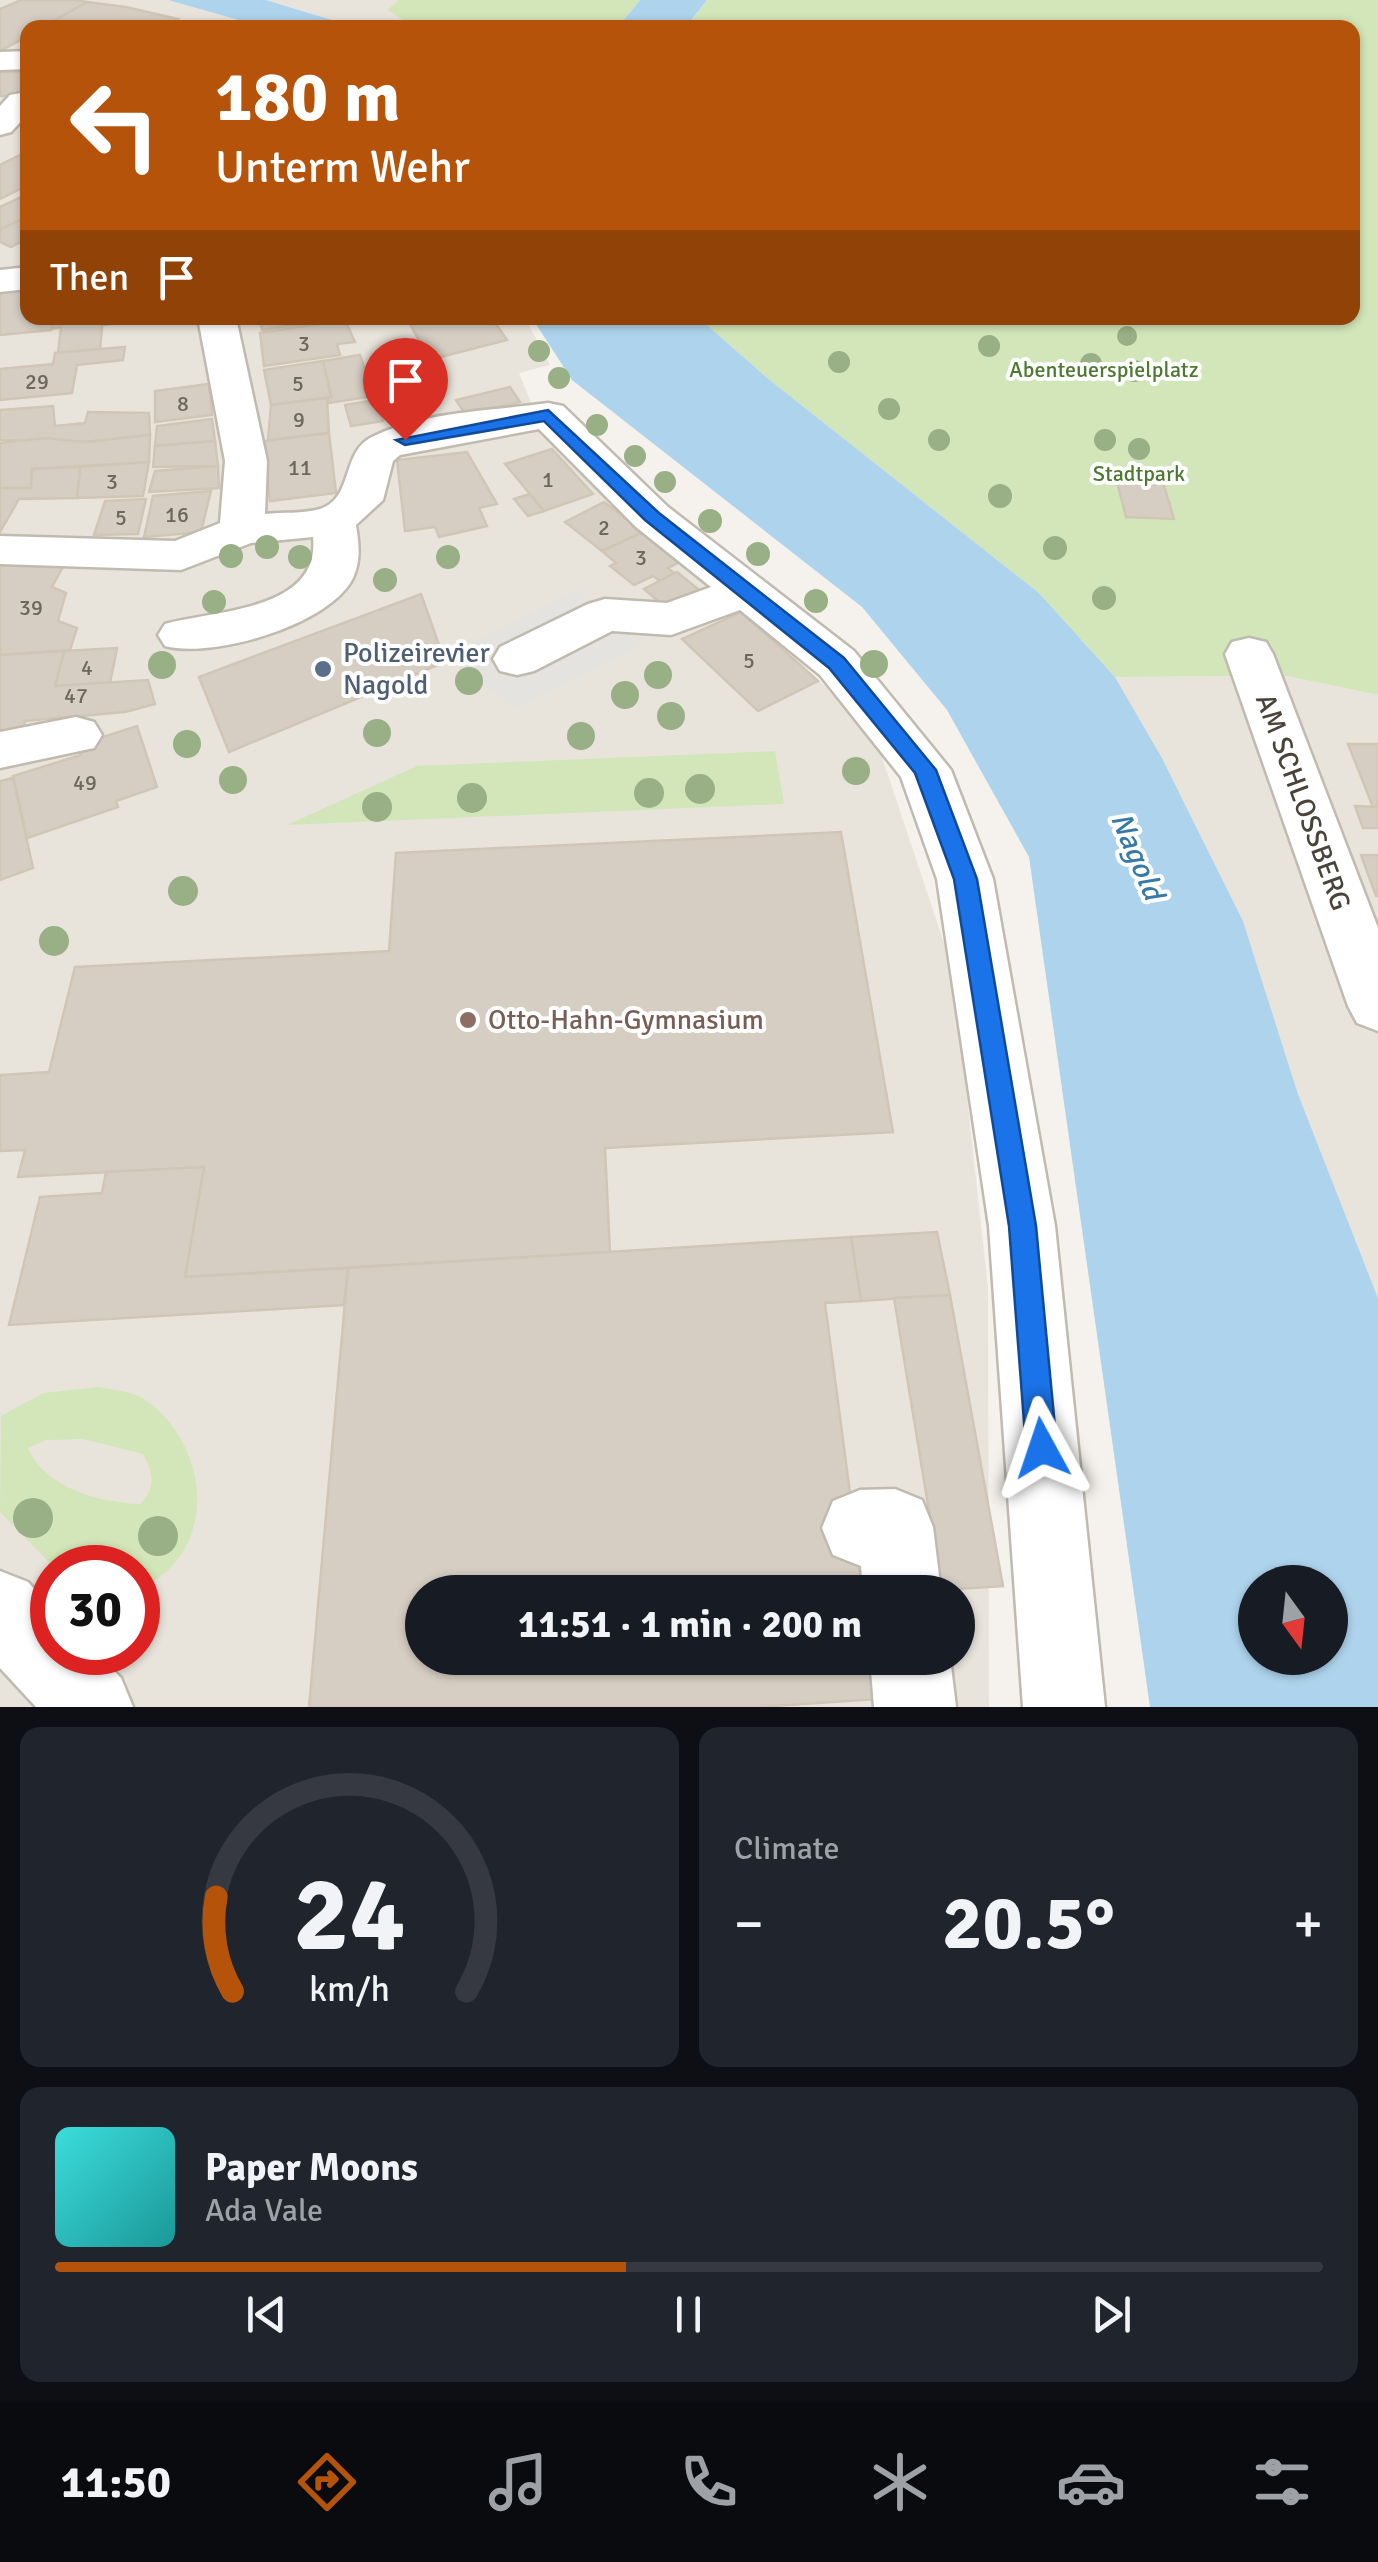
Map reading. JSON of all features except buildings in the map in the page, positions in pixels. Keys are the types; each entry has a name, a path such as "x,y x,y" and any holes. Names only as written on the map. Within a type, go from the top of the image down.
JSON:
{"street":[{"path":"217,325 246,461 242,530"},
{"path":"0,550 180,556 242,530 332,521 361,500 373,457 385,446 425,434 548,415 652,516 836,663 925,770 966,879 1022,1226 1064,1707"},
{"path":"182,635 234,627 309,600 328,581 336,562 332,521"},
{"path":"517,659 605,615 671,619 748,590"},
{"name":"AM SCHLOSSBERG","path":"1249,654 1378,1006"},
{"path":"0,750 76,735"},
{"path":"860,1528 895,1527 900,1575"},
{"path":"0,1610 92,1707"},
{"path":"912,1675 915,1707"}],"shaded area":[{"path":"0,0 168,0 238,20 20,20 20,325 529,325 550,365 519,373 541,427 679,544 835,696 880,751 953,970 988,1288 989,1707 0,1707"},
{"path":"266,0 399,0 387,10 403,19 401,20 332,20"},
{"path":"577,589 641,647 517,709 456,665 460,649"},
{"path":"1287,676 1378,695 1378,1298 1298,1094 1243,921 1162,758 1115,677"}],"green space":[{"path":"399,0 640,0 624,20 400,20 387,10"},
{"name":"Stadtpark","path":"707,0 1378,0 1378,695 1287,676 1115,677 1039,593 771,381 707,325 1360,325 1360,20 692,20"},
{"path":"775,751 784,804 287,825 417,766"},
{"path":"99,1387 144,1399 167,1420 184,1444 194,1471 194,1526 183,1552 160,1576 160,1545 32,1545 0,1512 1,1416 43,1393","holes":["83,1439 143,1454 152,1480 141,1504 108,1500 60,1483 35,1462 28,1448 46,1440"]}],"water":[{"path":"168,0 266,0 332,20 238,20"},
{"path":"640,0 707,0 691,20 624,20"},
{"name":"Nagold","path":"537,325 707,325 771,381 1039,593 1115,677 1162,758 1243,921 1298,1094 1378,1298 1378,1707 1150,1707 1029,857 947,710 862,607 572,380"}],"place":[{"name":"Polizeirevier Nagold","path":"323,669"},
{"name":"Otto-Hahn-Gymnasium","path":"468,1020"}],"route":[{"path":"405,440 548,415 652,516 836,663 925,770 966,879 1022,1226 1042,1448"}],"park label":[{"name":"Abenteuerspielplatz","path":"1104,369"}]}
